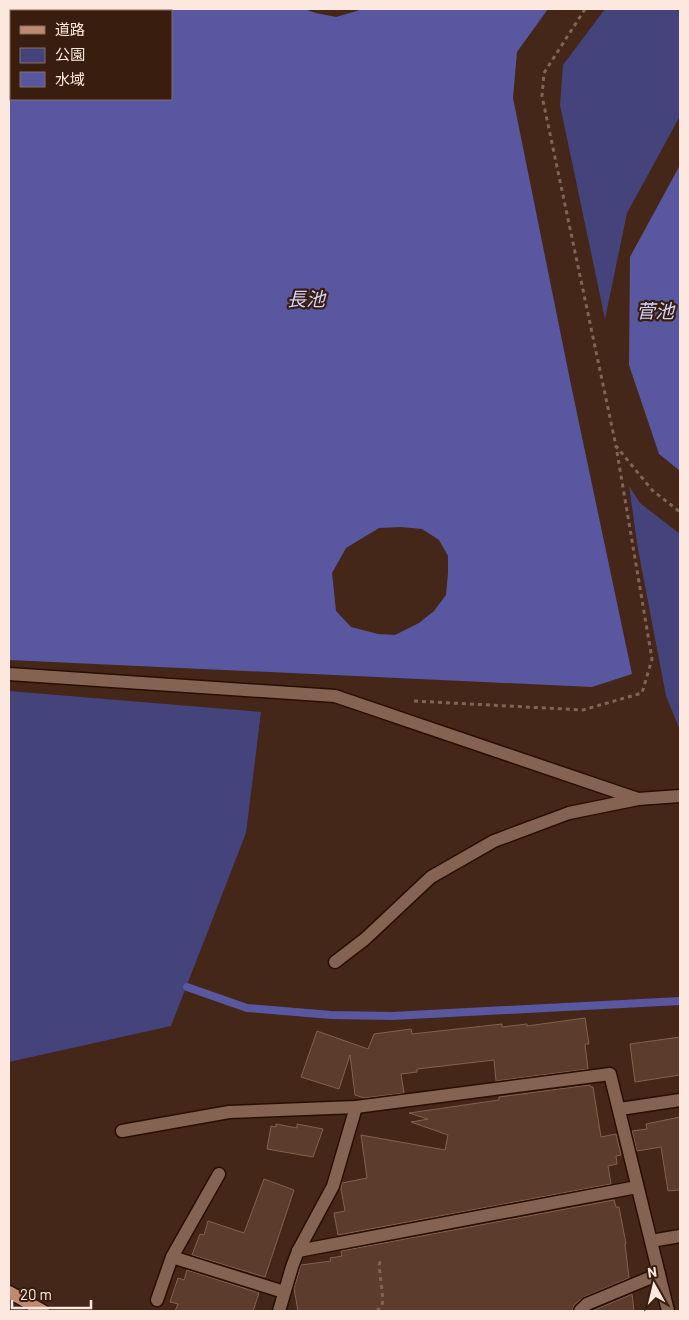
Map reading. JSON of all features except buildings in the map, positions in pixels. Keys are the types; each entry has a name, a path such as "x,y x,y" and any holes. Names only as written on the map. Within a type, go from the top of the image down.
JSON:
{"main road":[{"path":"9,1292 43,1311"}],"street":[{"path":"9,674 335,696 638,798"},
{"path":"334,962 365,939 431,877 494,841 569,813 638,798 680,796"},
{"path":"122,1131 228,1112 356,1107 610,1074 668,1311"},
{"path":"620,1109 680,1100"},
{"path":"279,1311 298,1251 332,1186 356,1107"},
{"path":"157,1300 172,1257 219,1174"},
{"path":"298,1251 637,1187"},
{"path":"651,1241 680,1236"},
{"path":"172,1257 284,1292"},
{"path":"580,1311 587,1304 659,1274"}],"path":[{"path":"405,700 584,710 642,693 652,659 616,446 542,96 544,73 585,9"},
{"path":"616,446 652,490 680,512"},
{"path":"377,1311 384,1300 379,1265 382,1258"}],"green space":[{"path":"605,9 680,9 680,116 627,213 605,319 560,105 563,65"},
{"path":"629,486 640,503 680,534 680,730 666,696 638,549"},
{"path":"9,691 261,712 246,833 171,1026 9,1062"}],"water":[{"name":"長池","path":"9,9 304,9 336,17 363,9 548,9 517,52 513,98 632,674 592,687 9,660","holes":["401,527 422,529 439,540 448,556 446,595 434,611 419,623 395,635 378,634 351,627 336,611 332,573 346,548 379,528"]},
{"name":"菅池","path":"680,165 680,471 659,454 629,365 630,257"}],"waterway":[{"path":"187,987 247,1008 331,1015 392,1016 680,1001"}]}
